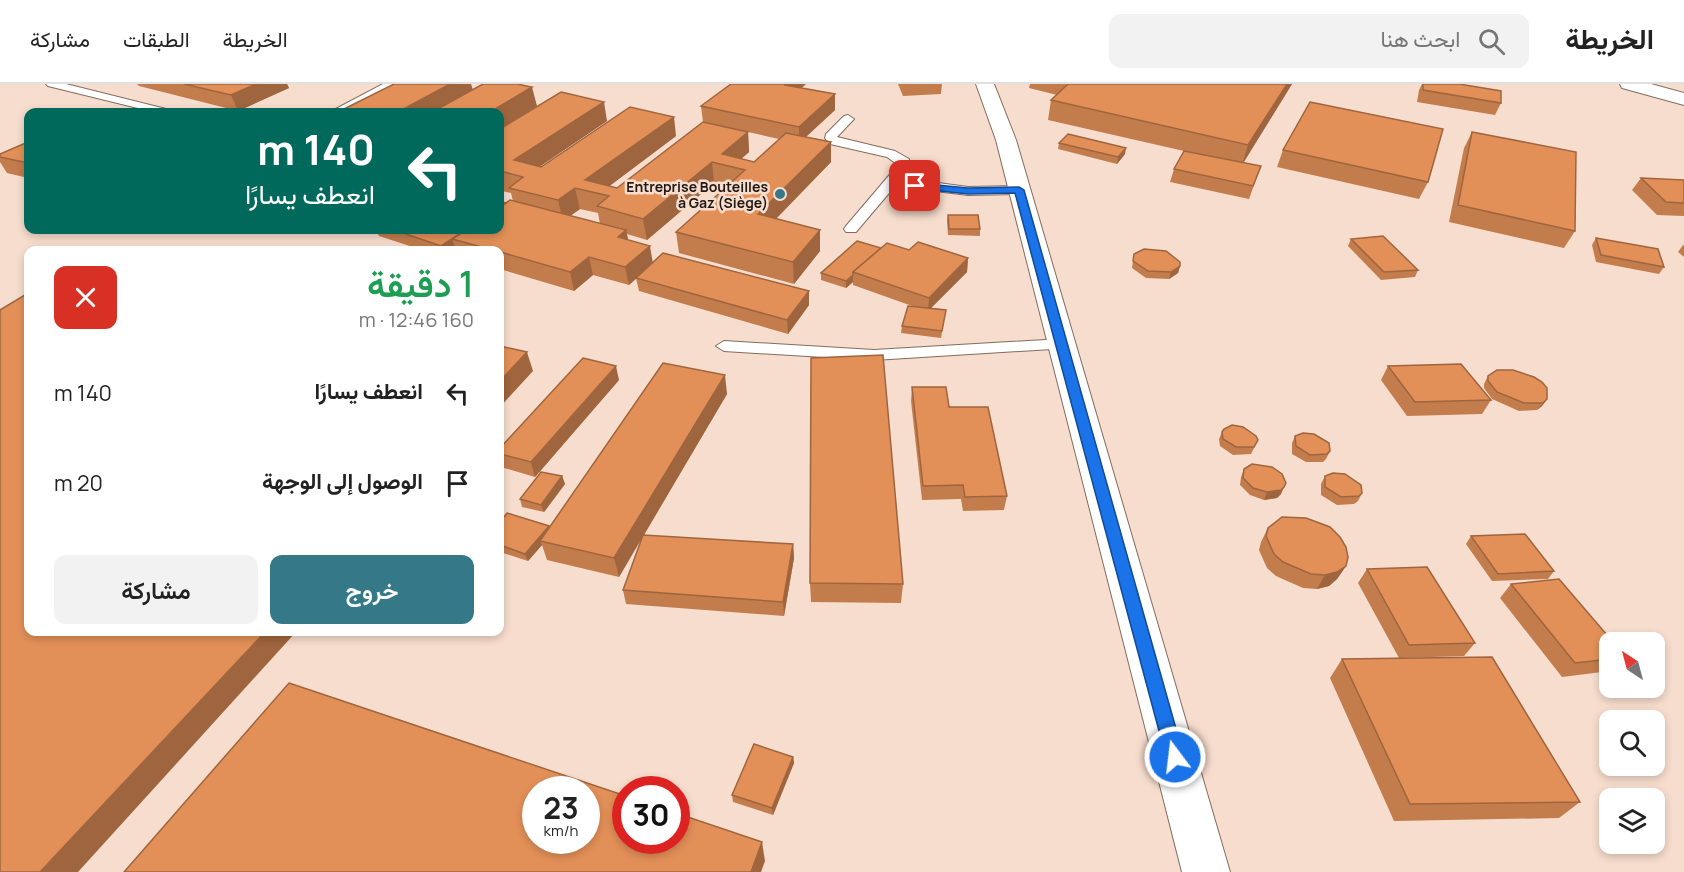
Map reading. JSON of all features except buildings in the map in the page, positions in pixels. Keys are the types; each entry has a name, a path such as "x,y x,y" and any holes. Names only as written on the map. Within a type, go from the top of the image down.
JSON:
{"street":[{"path":"985,84 1006,140 1206,872"},
{"path":"1629,84 1684,99"}],"lane":[{"path":"52,84 150,108"},
{"path":"344,108 392,84"},
{"path":"849,119 832,134 831,138 838,142 891,154 902,159 904,166 851,229"},
{"path":"891,181 968,191 1019,190"},
{"path":"724,346 874,355 1062,344"}],"place":[{"name":"Entreprise Bouteilles à Gaz (Siège)","path":"780,194"}],"route":[{"path":"915,186 968,191 1019,190 1175,757"}]}
